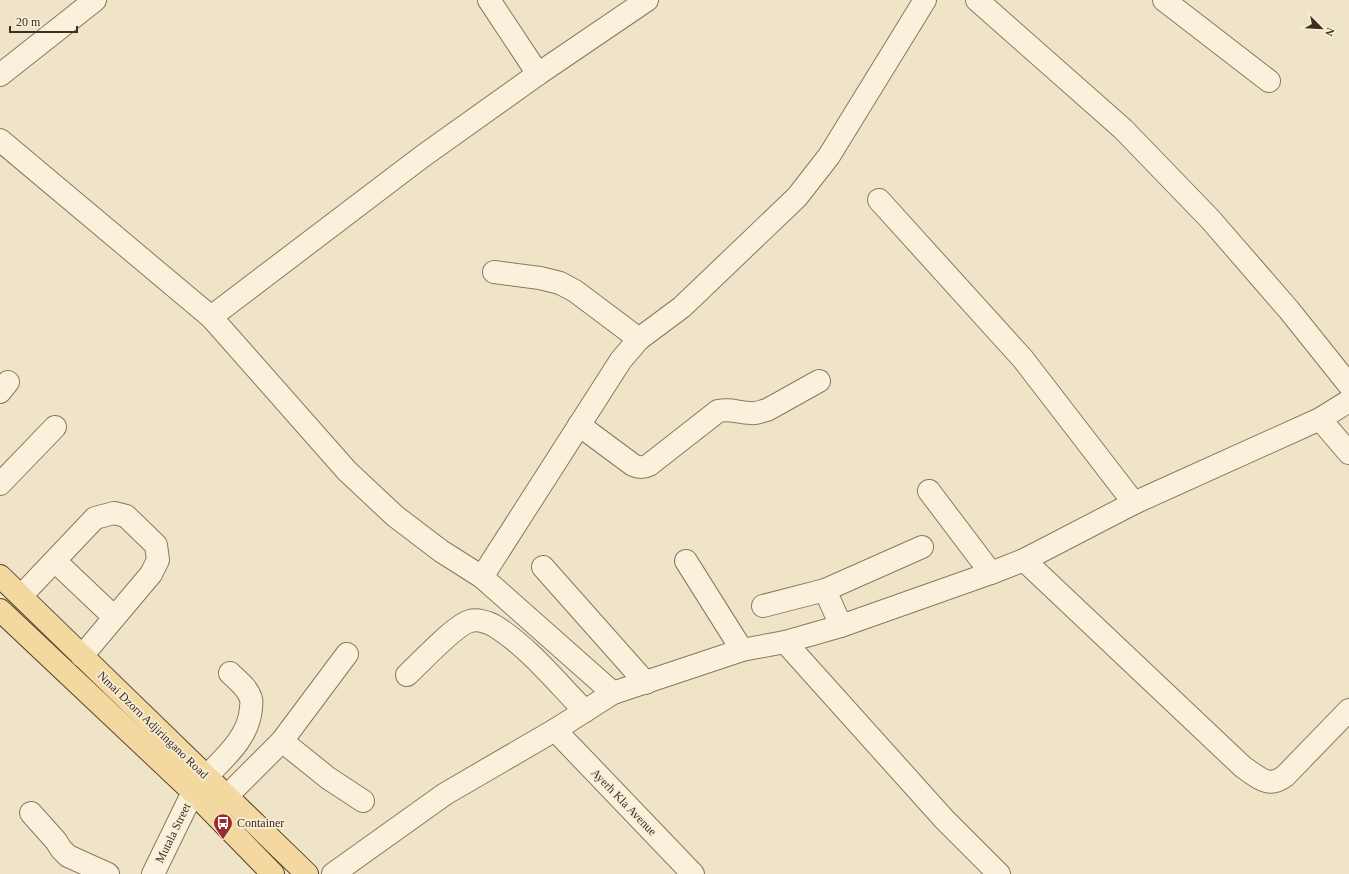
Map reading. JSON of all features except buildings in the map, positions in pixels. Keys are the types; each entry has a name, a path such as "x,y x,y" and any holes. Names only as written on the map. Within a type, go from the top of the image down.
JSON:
{"main road":[{"name":"Nmai Dzorn Adjiringano Road","path":"0,576 82,656 200,784 273,874"},
{"name":"Nmai Dzorn Adjiringano Road","path":"0,610 200,784 227,796 307,874"}],"street":[{"path":"0,75 95,0"},
{"path":"489,0 538,74"},
{"path":"211,316 423,156 538,74 647,0"},
{"path":"482,577 621,360 639,339 682,307 797,197 829,156 925,0"},
{"path":"978,0 1123,129 1210,219 1289,310 1349,386"},
{"path":"1164,0 1269,81"},
{"path":"0,140 211,316 347,472 395,516 441,551 482,577 613,693"},
{"path":"879,200 1023,359 1134,503"},
{"path":"494,272 540,278 560,283 575,291 639,339"},
{"path":"579,426 633,465 638,468 644,468 649,466 718,411 727,409 753,414 767,410 819,381"},
{"path":"333,874 444,794 555,730 613,693 742,650 785,642 841,626 1024,560 1134,503 1320,419 1349,401"},
{"path":"1320,419 1349,454"},
{"path":"0,484 55,427"},
{"path":"929,491 991,573"},
{"path":"21,596 95,518 114,512 126,516 156,545 158,560 151,574 82,656"},
{"path":"763,606 825,590 922,547"},
{"path":"55,560 114,617"},
{"path":"1024,560 1243,767 1263,780 1274,782 1285,776 1349,710"},
{"path":"686,561 742,650"},
{"path":"543,567 646,683"},
{"path":"825,590 841,626"},
{"path":"407,675 457,628 469,621 480,621 492,625 527,651 585,711"},
{"path":"785,642 944,819 999,874"},
{"path":"227,796 282,741 347,654"},
{"name":"Mutala Street","path":"153,874 200,784 236,745 245,730 250,717 252,700 246,689 230,673"},
{"name":"Ayerh Kla Avenue","path":"555,730 693,874"},
{"path":"282,741 328,778 363,801"},
{"path":"31,813 68,856 108,874"}],"place":[{"name":"Container","path":"223,840"}]}
